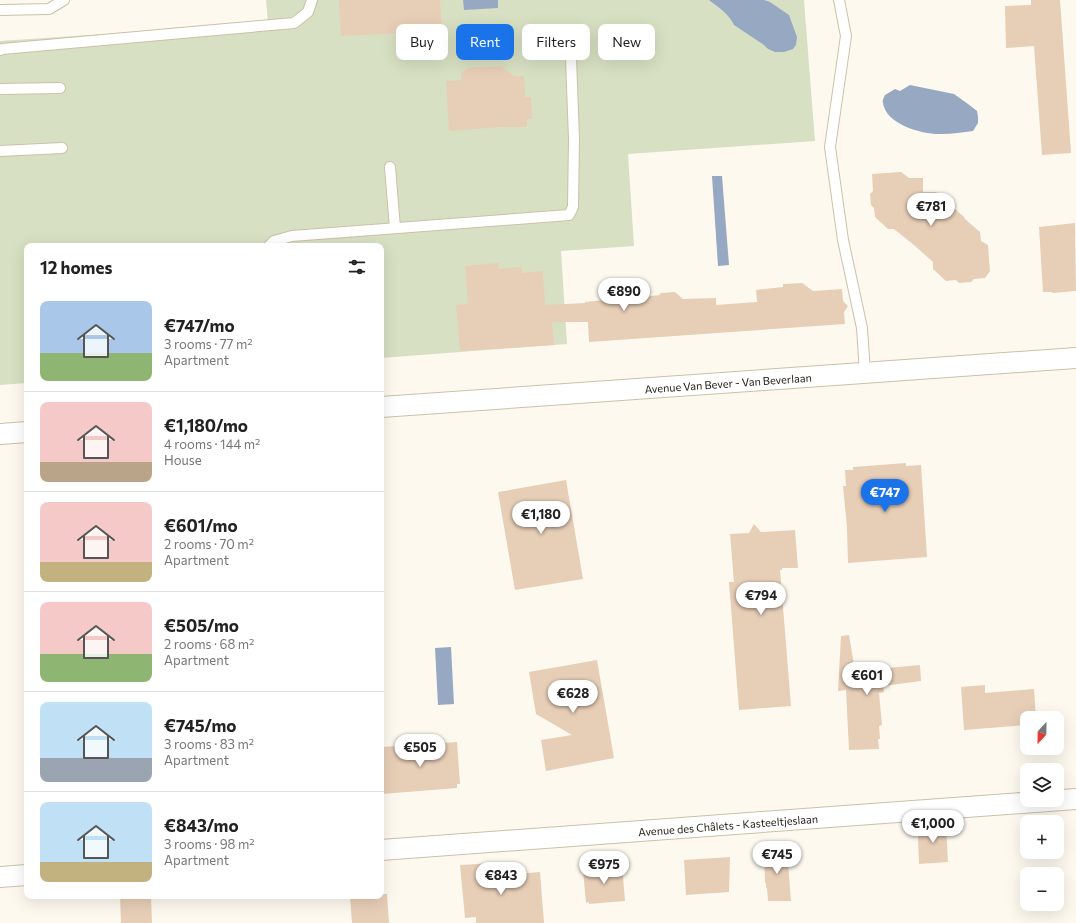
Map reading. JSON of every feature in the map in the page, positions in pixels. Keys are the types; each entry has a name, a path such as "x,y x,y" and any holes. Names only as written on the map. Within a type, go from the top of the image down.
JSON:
{"street":[{"name":"Avenue Van Bever - Van Beverlaan","path":"384,406 1076,358"},
{"path":"0,434 24,432"},
{"name":"Avenue des Châlets - Kasteeltjeslaan","path":"384,850 1076,799"},
{"path":"0,877 24,875"}],"lane":[{"path":"0,10 49,9 64,0"},
{"path":"0,50 294,23 308,12 312,0"},
{"path":"839,0 846,36 830,147 843,240 862,328 865,373"},
{"path":"273,243 292,236 569,215 573,206 574,139 571,60"},
{"path":"0,89 60,88"},
{"path":"0,151 62,148"},
{"path":"390,167 395,228"}],"green space":[{"path":"266,0 804,0 815,141 628,154 634,246 561,251 567,344 384,358 384,243 24,243 24,383 0,385 0,41 268,23"}],"water":[{"path":"463,0 498,0 498,8 464,10"},
{"path":"709,0 764,0 770,2 789,15 797,37 796,45 793,49 784,52 775,52 768,49 734,25 720,8"},
{"path":"910,85 954,94 968,104 977,111 978,123 973,131 950,134 934,134 916,130 898,123 886,111 883,99 885,95 895,89 900,91"},
{"path":"712,176 722,176 729,265 718,266"},
{"path":"451,647 454,704 438,705 435,648"}],"building":[{"path":"339,0 440,0 442,24 396,24 396,33 341,36"},
{"path":"1031,0 1060,0 1071,153 1042,155 1034,46 1006,48 1005,6 1031,5"},
{"path":"501,66 514,76 524,76 525,97 531,97 532,119 527,119 527,127 501,127 449,131 446,81 461,80 461,74 467,68"},
{"path":"901,172 909,178 923,178 923,192 936,192 980,232 981,241 988,245 990,271 985,278 974,279 971,282 959,283 956,280 946,281 933,269 933,262 894,229 888,229 875,217 874,208 871,205 870,194 873,191 872,174"},
{"path":"1075,223 1076,291 1052,293 1043,292 1039,227"},
{"path":"499,263 499,269 521,267 522,273 543,271 545,305 585,303 616,299 616,301 675,292 683,299 716,298 716,305 757,302 756,290 783,287 783,284 802,283 813,291 842,289 843,301 848,306 844,312 845,324 589,342 588,322 552,322 554,345 460,351 456,305 468,304 465,266"},
{"path":"906,463 906,466 921,465 927,557 848,563 847,527 843,486 846,486 845,470 853,470 853,467"},
{"path":"566,480 583,579 515,590 498,492"},
{"path":"754,524 761,532 795,530 798,568 782,568 782,570 780,570 791,706 739,710 729,582 734,582 730,534 749,533"},
{"path":"849,635 855,671 920,665 921,681 883,686 884,692 879,693 882,725 879,726 879,749 849,750 846,690 838,691 841,636"},
{"path":"597,660 614,758 546,771 541,740 572,735 536,714 529,672"},
{"path":"985,685 985,693 1034,689 1036,711 1020,711 1020,726 964,730 961,687"},
{"path":"457,742 460,784 457,784 457,788 384,794 384,747"},
{"path":"920,824 946,824 948,862 919,864 918,836 920,836"},
{"path":"764,841 778,852 787,851 791,901 768,901 765,883"},
{"path":"730,857 729,892 686,895 684,860"},
{"path":"494,863 495,876 540,872 544,923 476,923 476,917 465,918 460,865"},
{"path":"622,865 625,901 586,903 583,870"},
{"path":"384,894 387,894 389,923 352,923 350,899 384,899"},
{"path":"120,899 151,899 152,923 121,923"}]}
